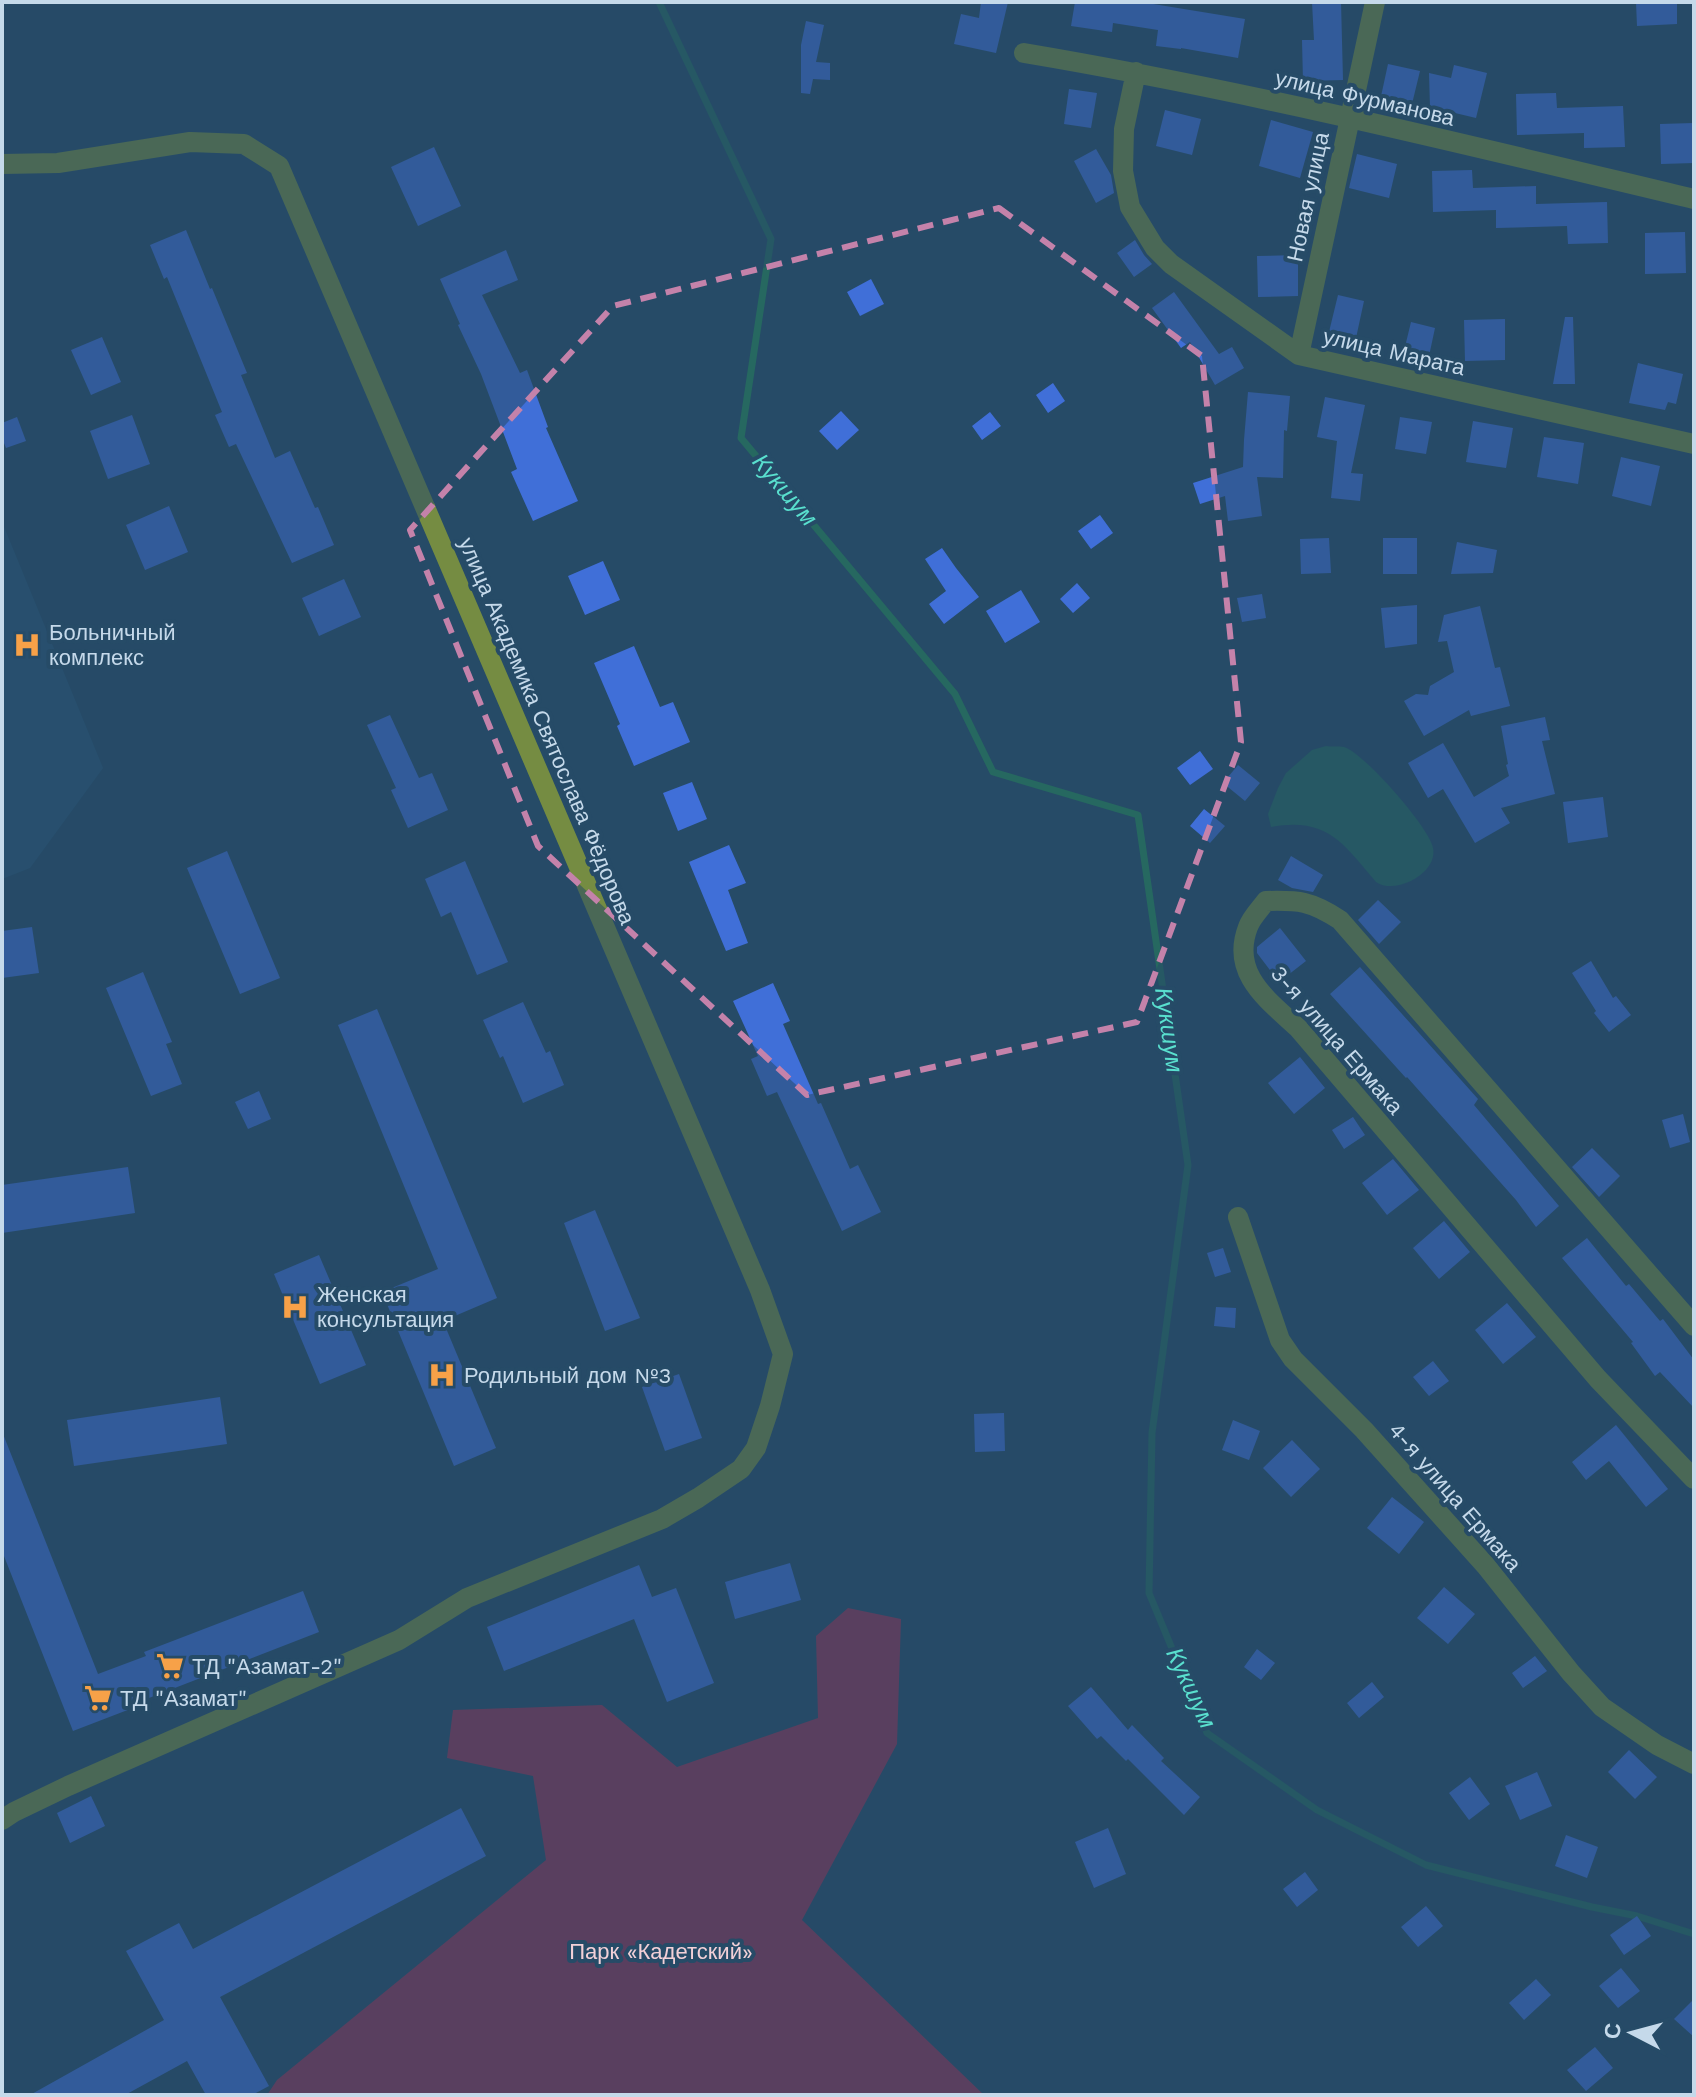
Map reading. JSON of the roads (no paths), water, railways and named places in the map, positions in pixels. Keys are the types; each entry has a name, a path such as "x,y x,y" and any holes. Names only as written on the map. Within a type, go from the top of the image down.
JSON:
{"street":[{"name":"Новая улица","path":"1299,355 1375,2"},
{"name":"улица Фурманова","path":"1024,53 1136,72 1349,117 1694,199"},
{"name":"улица Марата","path":"1136,72 1124,129 1123,171 1130,207 1155,248 1171,264 1299,355 1694,444"},
{"name":"улица Академика Святослава Фёдорова","path":"2,164 58,163 190,142 244,144 279,166 760,1290 783,1354 756,1448 741,1469 686,1506 662,1519 467,1598 399,1640 68,1786 2,1820"},
{"name":"3-я улица Ермака","path":"1694,1326 1340,920 1319,906 1291,900 1266,901 1248,925 1243,947 1247,972 1258,990 1298,1028 1598,1379 1694,1479"},
{"name":"4-я улица Ермака","path":"1238,1217 1280,1340 1293,1359 1364,1430 1486,1566 1602,1707 1657,1745 1694,1764"}],"waterway":[{"name":"Кукшум","path":"659,2 771,239 741,438 955,694 993,772 1138,815 1188,1165 1152,1433 1149,1593 1207,1733 1317,1810 1426,1865 1637,1916 1694,1934"}],"place":[{"name":"Больничный комплекс","path":"27,645"},
{"name":"Женская консультация","path":"295,1307"},
{"name":"Родильный дом №3","path":"442,1375"},
{"name":"ТД \"Азамат-2\"","path":"170,1666"},
{"name":"ТД \"Азамат\"","path":"98,1698"}],"park label":[{"name":"Парк «Кадетский»","path":"661,1951"}]}
